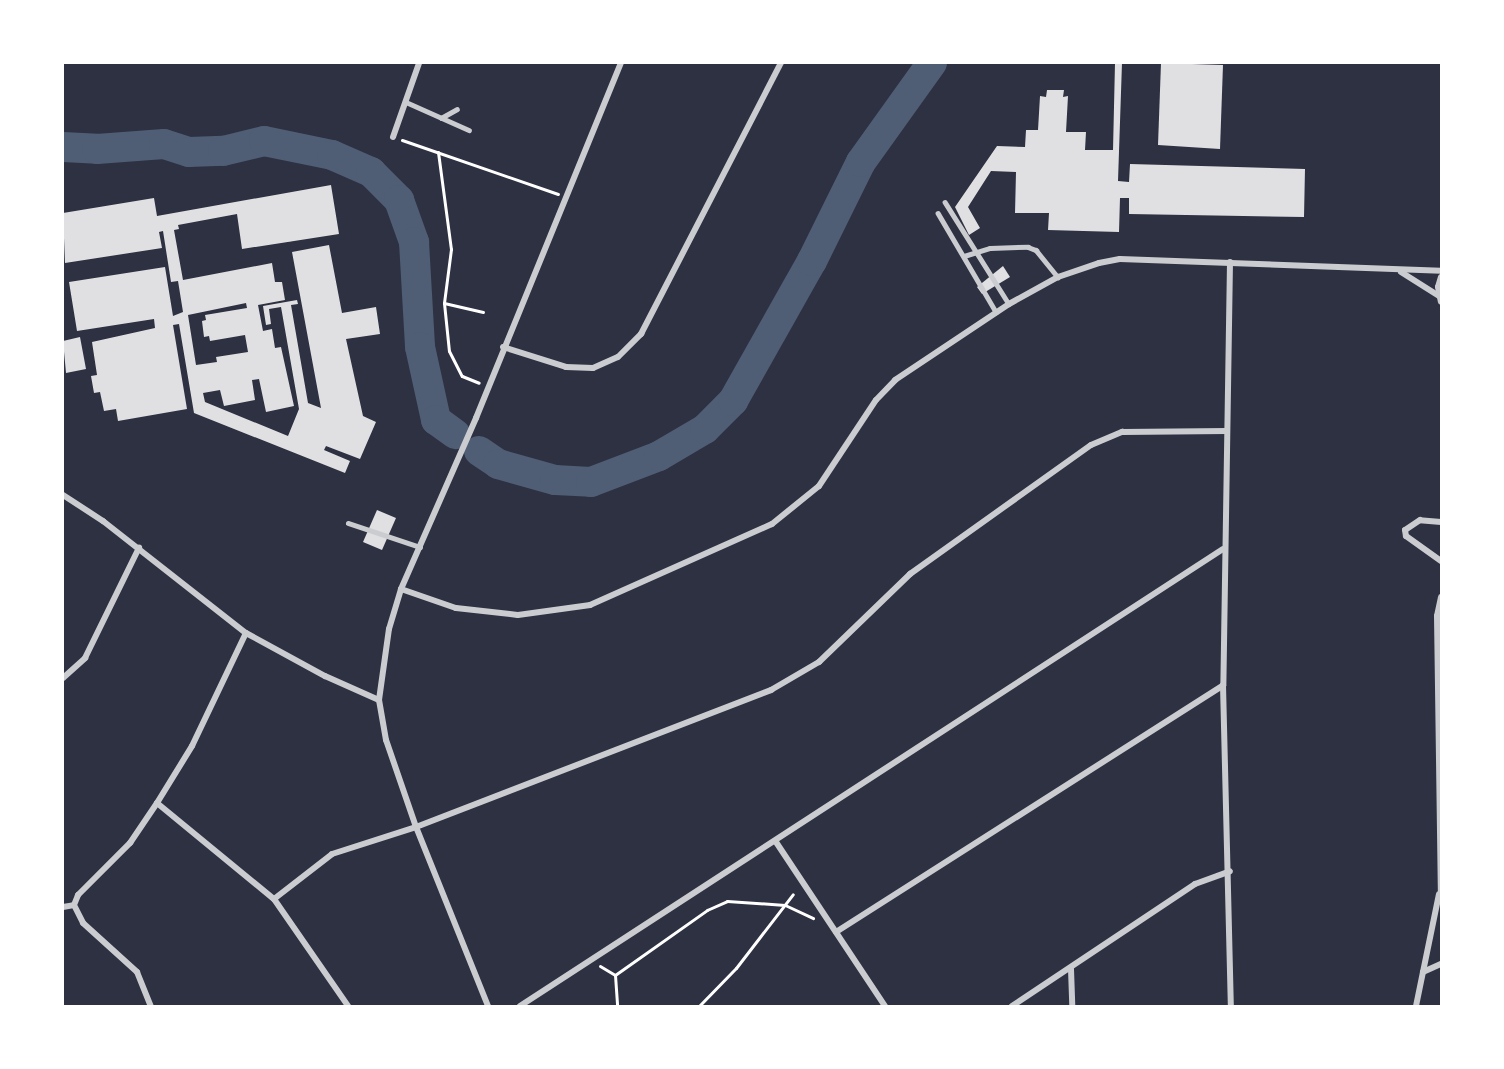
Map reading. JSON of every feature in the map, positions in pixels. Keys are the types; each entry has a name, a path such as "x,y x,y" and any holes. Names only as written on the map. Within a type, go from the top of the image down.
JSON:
{"street":[{"path":"393,137 419,63"},
{"path":"488,1006 416,827 387,740 379,700 389,629 401,589 488,387 621,63"},
{"path":"503,347 566,367 593,368 618,357 642,334 781,63"},
{"path":"401,589 456,608 518,615 590,605 772,524 819,486 876,400 895,380 996,312 1058,277 1120,259 1441,271"},
{"path":"1230,262 1223,549 1223,685 1230,871 1231,1006"},
{"path":"1400,271 1440,299"},
{"path":"1440,299 1441,277"},
{"path":"274,899 332,854 416,827 771,690 819,662 910,574 1091,445 1134,431 1227,431"},
{"path":"63,495 139,548 246,633 325,676 379,700"},
{"path":"1441,522 1420,520 1405,530 1406,536 1441,561"},
{"path":"63,678 84,658 139,548"},
{"path":"520,1006 776,842 1223,549"},
{"path":"1416,1006 1440,896 1437,616 1441,597"},
{"path":"151,1006 137,972 83,923 74,905 78,895 130,843 157,803 192,746 246,633"},
{"path":"836,932 1223,685"},
{"path":"157,803 274,899 348,1006"},
{"path":"776,842 885,1006"},
{"path":"1012,1006 1071,969 1195,884 1230,871"},
{"path":"63,907 74,905"},
{"path":"1423,972 1441,964"},
{"path":"1071,969 1072,1006"}],"lane":[{"path":"406,102 469,130"},
{"path":"440,118 457,110"},
{"path":"945,202 1009,304"},
{"path":"938,213 996,312"},
{"path":"964,256 976,252 1028,247 1036,250 1058,277"},
{"path":"348,523 420,547"}],"path":[{"path":"393,137 565,196"},
{"path":"438,152 451,249 444,303 449,351 462,376 488,387"},
{"path":"444,303 483,312"},
{"path":"699,1006 736,968 794,894"},
{"path":"615,975 714,906 727,901 785,905 818,920 825,916"},
{"path":"590,961 615,975"},
{"path":"615,975 616,1006"}],"building":[{"path":"1115,63 1122,63 1118,181 1129,182 1130,164 1305,169 1304,217 1129,214 1129,198 1120,198 1119,232 1048,230 1049,213 1015,213 1016,172 991,171 968,207 980,228 969,235 955,207 997,146 1025,147 1026,130 1038,130 1040,96 1046,97 1047,90 1064,90 1063,97 1068,96 1066,132 1086,132 1085,150 1113,150"},
{"path":"1161,63 1223,65 1220,149 1158,145"},
{"path":"331,185 339,234 242,249 237,214 178,225 179,229 174,230 183,280 272,263 275,282 282,282 285,300 258,305 263,331 272,329 275,348 281,347 294,406 266,412 259,379 252,380 255,400 224,406 220,390 203,393 205,402 288,436 299,409 281,307 269,309 271,324 266,325 263,306 297,300 298,304 291,305 308,403 321,408 292,252 329,245 342,313 376,307 380,334 346,339 363,416 376,422 360,459 326,446 324,450 350,461 345,473 194,413 179,324 173,325 187,409 118,421 116,409 104,411 100,392 94,393 91,376 97,375 92,342 155,328 154,319 77,331 69,282 165,267 173,316 183,312 178,281 171,282 163,231 159,232 162,248 65,263 63,213 154,198 157,216","holes":["246,303 247,308 205,315 206,320 202,321 204,337 209,336 210,341 245,335 248,352 216,357 217,362 196,365 188,315"]},
{"path":"1003,266 1010,277 982,294 977,287"},
{"path":"80,337 86,369 66,373 63,341"},
{"path":"377,510 396,518 382,550 363,542"}],"waterway":[{"path":"479,451 498,464 555,480 591,482 659,456 705,429 733,401 812,261 861,162 932,63"},
{"path":"63,147 97,149 164,144 189,152 223,151 264,141 332,155 371,172 399,200 414,242 420,347 436,420 455,434"}]}
